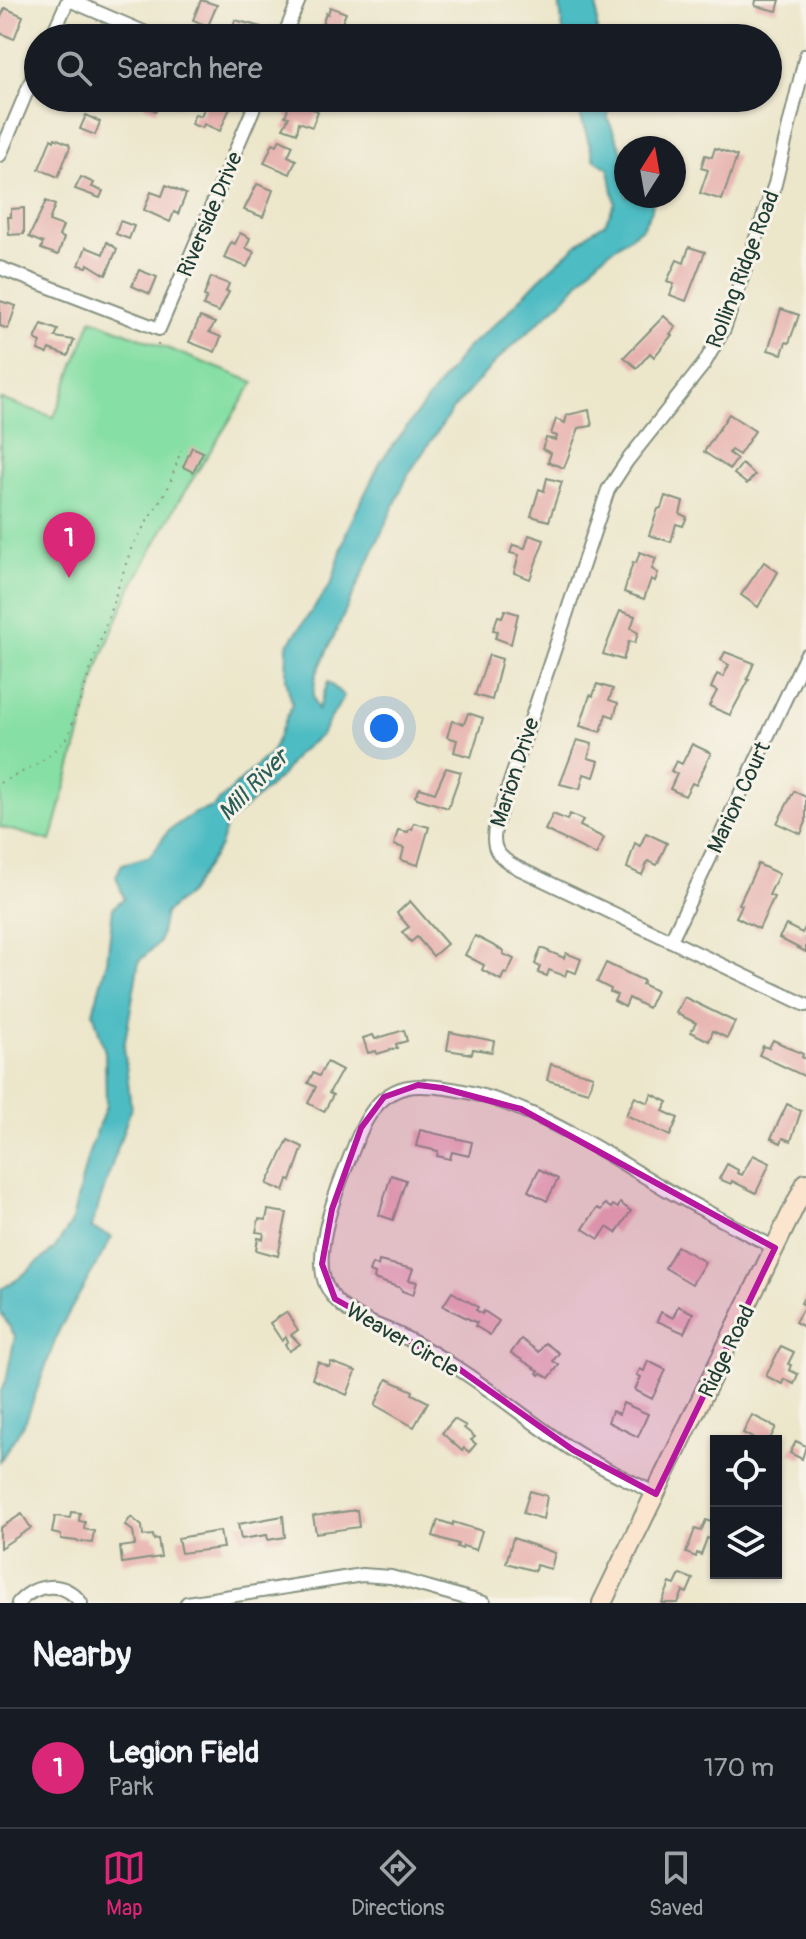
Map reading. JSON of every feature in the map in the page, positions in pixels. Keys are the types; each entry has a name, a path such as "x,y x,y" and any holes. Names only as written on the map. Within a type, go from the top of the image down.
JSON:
{"main road":[{"name":"Ridge Road","path":"602,1603 806,1183"}],"street":[{"path":"57,24 68,0 125,24"},
{"path":"289,24 299,0"},
{"name":"Rolling Ridge Road","path":"690,384 715,346 732,309 775,184 806,55"},
{"path":"0,155 24,98"},
{"name":"Riverside Drive","path":"0,268 159,329 252,112"},
{"name":"Marion Drive","path":"690,384 627,461 608,490 493,835 493,846 501,860 806,1005"},
{"name":"Marion Court","path":"671,940 806,655"},
{"name":"Weaver Circle","path":"656,1494 573,1450 459,1369 419,1345 350,1312 335,1299 326,1284 322,1264 324,1240 344,1169 361,1128 384,1097 399,1089 418,1085 498,1101 543,1120 719,1220 775,1248"},
{"path":"187,1603 362,1575 391,1577 484,1603"},
{"path":"18,1603 36,1589 47,1586 70,1592 81,1603"}],"path":[{"path":"158,344 159,352"},
{"path":"0,783 39,764 62,746 69,734 132,546 169,486 181,450"}],"highlighted area":[{"path":"418,1085 442,1088 521,1109 775,1248 656,1494 573,1450 459,1369 335,1299 322,1264 332,1209 361,1128 384,1097"}],"green space":[{"path":"92,319 254,382 178,502 131,588 99,664 51,841 0,827 0,399 54,417"}],"water":[{"path":"559,0 597,0 597,24 562,24"},
{"path":"579,112 608,112 615,136 614,197 609,169 594,159"},
{"name":"Mill River","path":"614,205 614,208 652,208 642,228 599,259 565,298 495,362 453,409 409,473 316,675 313,696 318,710 328,682 344,696 321,735 297,754 281,776 227,824 220,846 189,893 165,913 159,943 139,961 124,1047 131,1108 91,1228 112,1237 59,1330 26,1420 0,1461 0,1393 6,1381 15,1336 0,1311 1,1289 54,1249 71,1224 88,1155 106,1106 105,1052 93,1012 107,961 113,908 124,898 116,876 122,864 150,856 169,830 193,814 213,807 272,751 292,705 286,679 287,646 332,582 347,530 381,461 466,349 505,315 539,279 605,223"}],"building":[{"path":"201,0 217,5 209,24 193,20"},
{"path":"756,0 780,0 777,11 755,6"},
{"path":"330,7 346,13 341,24 322,24"},
{"path":"5,8 23,16 14,39 0,33 0,19"},
{"path":"203,112 228,112 220,131 204,124 202,128 191,124 195,114 201,116"},
{"path":"287,112 318,112 312,127 299,122 297,133 283,128 289,117 285,116"},
{"path":"86,115 100,122 95,135 80,129"},
{"path":"55,138 70,147 58,177 39,169 51,139 54,141"},
{"path":"280,139 293,145 288,156 296,160 290,174 264,163 273,143 277,145"},
{"path":"715,148 737,156 722,200 700,193 708,170 701,168 705,155 712,157"},
{"path":"81,177 94,183 92,187 103,191 100,198 75,189"},
{"path":"257,184 273,190 263,217 244,210"},
{"path":"166,185 186,194 178,214 174,212 170,222 144,210 151,192 162,196"},
{"path":"46,201 55,205 49,221 63,226 59,236 64,238 58,255 41,249 43,243 29,237"},
{"path":"24,208 24,234 9,235 11,209"},
{"path":"120,221 134,226 129,239 116,234"},
{"path":"240,233 250,238 246,248 254,252 247,267 224,258 231,242 235,244"},
{"path":"107,242 117,249 106,275 88,264 87,267 79,265 86,247 103,254"},
{"path":"689,247 705,252 686,301 670,295 674,284 667,281 677,260 684,263"},
{"path":"139,270 157,277 150,294 132,286"},
{"path":"211,277 229,284 226,291 229,292 219,312 203,306"},
{"path":"0,301 16,306 8,329 0,326"},
{"path":"781,309 799,315 782,354 768,350"},
{"path":"664,316 676,327 672,335 654,357 650,353 637,368 624,357"},
{"path":"200,317 215,323 209,332 221,337 215,352 189,342"},
{"path":"42,324 58,330 55,337 74,340 68,356 49,349 47,354 38,350 41,342 35,339"},
{"path":"589,410 592,426 579,428 564,468 548,462 551,453 542,449 546,438 556,440 557,436 551,434 556,419 565,423 567,415"},
{"path":"729,414 755,431 739,455 731,450 729,453 737,459 730,469 704,452"},
{"path":"192,447 203,452 193,472 183,467"},
{"path":"742,464 755,475 747,484 734,474"},
{"path":"547,478 562,482 549,521 531,516 539,489 544,491"},
{"path":"665,496 683,502 680,514 687,517 683,526 676,524 671,542 649,535"},
{"path":"529,535 544,540 530,579 514,573 519,555 510,553 513,545 525,548"},
{"path":"640,552 656,558 652,569 658,573 655,581 651,579 644,599 624,592 633,562 636,563"},
{"path":"764,562 778,572 758,607 741,595"},
{"path":"505,610 518,614 511,644 495,638 498,631 493,630 498,616 502,617"},
{"path":"620,611 635,616 631,628 638,633 635,643 629,641 623,660 603,654"},
{"path":"725,652 754,663 749,680 730,715 709,706 717,691 711,688 717,674 723,677 729,665 721,660"},
{"path":"489,655 502,659 492,700 475,695"},
{"path":"597,684 613,689 609,700 618,703 614,717 606,714 601,732 580,726"},
{"path":"468,713 483,718 471,757 454,752 457,740 447,737 452,721 464,724"},
{"path":"577,740 592,744 588,758 599,761 594,777 584,774 580,789 560,784"},
{"path":"692,744 711,753 696,785 692,783 685,796 670,789 677,774 671,771 676,761 682,764"},
{"path":"446,768 461,772 448,808 415,796 420,788 435,793"},
{"path":"794,791 806,797 806,822 801,834 777,823"},
{"path":"553,814 567,820 570,814 583,820 580,826 604,838 596,855 545,830"},
{"path":"414,823 429,827 418,865 401,860 404,848 394,845 398,830 408,832"},
{"path":"646,833 667,843 657,865 648,861 642,875 627,868 635,843 640,846"},
{"path":"758,864 779,874 769,895 774,897 759,929 736,917"},
{"path":"410,901 447,944 433,956 417,937 411,942 402,932 409,927 397,913"},
{"path":"786,925 802,933 806,926 806,952 779,938"},
{"path":"475,936 514,959 501,980 482,970 484,965 465,955"},
{"path":"541,948 564,958 566,953 581,959 576,973 567,970 565,976 549,970 547,976 538,973 540,967 535,964"},
{"path":"606,963 644,981 642,984 656,991 648,1008 629,998 625,1007 614,1001 617,995 597,982"},
{"path":"684,997 735,1022 727,1038 713,1031 709,1041 691,1032 696,1023 676,1013"},
{"path":"404,1030 407,1041 396,1044 397,1048 377,1054 376,1051 368,1053 363,1038 373,1035 375,1039"},
{"path":"450,1032 494,1041 492,1052 473,1049 472,1054 447,1050"},
{"path":"773,1040 803,1054 806,1077 759,1055 763,1046 769,1048"},
{"path":"327,1062 342,1070 329,1093 333,1095 324,1112 308,1103 316,1087 308,1083 313,1073 319,1076"},
{"path":"551,1064 593,1076 588,1092 547,1080"},
{"path":"652,1094 668,1102 663,1111 678,1118 670,1136 626,1115 635,1097 648,1103"},
{"path":"787,1104 801,1111 791,1141 783,1138 781,1143 771,1138"},
{"path":"420,1130 472,1142 469,1156 452,1152 450,1159 437,1156 438,1151 416,1146"},
{"path":"288,1140 303,1147 291,1181 288,1180 284,1191 267,1184"},
{"path":"753,1155 770,1163 756,1193 732,1181 731,1184 719,1179 727,1164 742,1175"},
{"path":"539,1169 558,1179 547,1201 528,1191"},
{"path":"391,1175 406,1180 393,1220 379,1215"},
{"path":"620,1203 631,1211 616,1233 607,1227 599,1239 583,1229 597,1208 601,1210 605,1204 618,1208"},
{"path":"268,1210 287,1213 278,1256 256,1250 258,1238 263,1239 264,1233 256,1232 259,1219 266,1220"},
{"path":"677,1246 705,1262 692,1284 665,1268"},
{"path":"379,1261 413,1269 409,1280 417,1282 413,1295 374,1279 375,1274 369,1272 372,1264 378,1266"},
{"path":"452,1292 478,1307 476,1310 482,1314 484,1311 499,1321 490,1335 475,1326 477,1323 443,1306"},
{"path":"806,1294 806,1328 795,1322 805,1305 801,1303"},
{"path":"678,1306 693,1313 684,1333 657,1321 661,1312 673,1318"},
{"path":"286,1312 298,1330 291,1335 300,1344 289,1351 285,1344 288,1341 286,1337 282,1341 270,1323"},
{"path":"521,1339 539,1352 545,1343 559,1353 553,1361 559,1365 549,1378 541,1373 539,1375 539,1371 511,1353"},
{"path":"781,1346 794,1352 788,1364 791,1365 789,1370 798,1374 794,1384 784,1379 782,1384 766,1376"},
{"path":"648,1361 666,1370 652,1399 635,1390 641,1377 637,1375 640,1369 644,1371"},
{"path":"318,1362 329,1367 331,1362 356,1371 347,1395 312,1379"},
{"path":"387,1379 428,1402 414,1427 375,1405"},
{"path":"623,1403 648,1414 638,1437 608,1422 612,1411 619,1414"},
{"path":"752,1415 776,1427 772,1435 743,1433"},
{"path":"454,1419 466,1426 464,1428 475,1437 471,1440 476,1444 469,1452 464,1448 462,1451 442,1433"},
{"path":"796,1441 806,1446 802,1459 790,1453"},
{"path":"530,1491 547,1496 543,1519 523,1513"},
{"path":"357,1510 359,1527 316,1533 313,1516"},
{"path":"71,1512 80,1513 79,1521 85,1522 84,1529 94,1531 92,1543 61,1539 61,1535 52,1533 55,1516 70,1518"},
{"path":"22,1514 31,1528 0,1548 0,1528"},
{"path":"283,1516 285,1537 268,1540 267,1535 241,1539 238,1524"},
{"path":"131,1517 142,1526 143,1536 153,1535 154,1540 158,1539 161,1557 122,1563 120,1547 135,1545 133,1531 125,1525"},
{"path":"438,1520 482,1531 476,1550 463,1546 462,1549 457,1547 458,1544 433,1536"},
{"path":"706,1520 710,1522 710,1539 707,1538 701,1555 697,1553 696,1557 686,1553 695,1529 701,1531"},
{"path":"220,1531 223,1548 181,1553 178,1538"},
{"path":"513,1538 555,1553 551,1569 536,1565 535,1571 506,1563"},
{"path":"680,1574 693,1579 687,1593 683,1591 678,1603 662,1603 670,1583 675,1585"}],"place":[{"name":"Legion Field","path":"69,578"}]}
